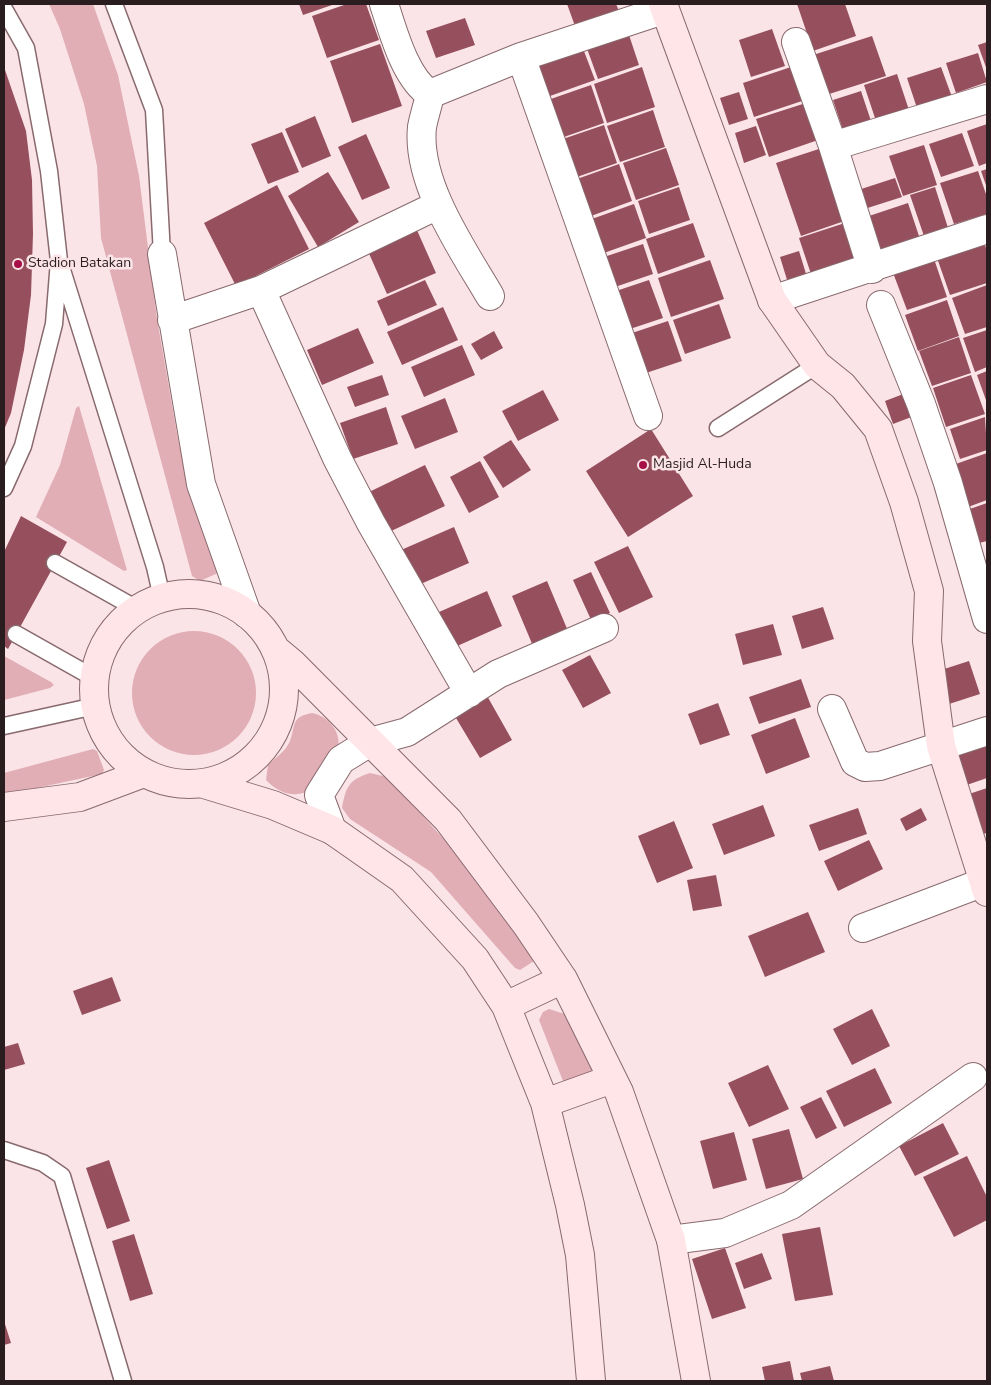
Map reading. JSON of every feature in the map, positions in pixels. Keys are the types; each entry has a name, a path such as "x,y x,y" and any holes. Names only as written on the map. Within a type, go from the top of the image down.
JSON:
{"street":[{"path":"384,4 400,52 421,88 430,94"},
{"path":"430,94 521,57 663,7 772,300 817,365 843,386 878,429 904,502 929,591 927,641 941,746 986,887 864,928"},
{"path":"796,42 833,146 872,269"},
{"path":"521,57 648,416"},
{"path":"430,94 422,129 424,159 438,206 490,296"},
{"path":"833,146 987,98"},
{"path":"172,320 260,290 438,206"},
{"path":"772,300 872,269 987,229"},
{"path":"162,254 200,484 247,614"},
{"path":"260,290 371,524 469,693"},
{"path":"881,305 921,404 942,465 987,619"},
{"path":"204,784 234,774 262,751 280,720 285,684 275,649 264,630 247,614 222,600 193,594 162,598 137,609 116,628 101,651 94,678 95,706 104,733 121,756 144,773 171,783 204,784 273,805 332,830 402,879 475,959 506,1006 545,1103 580,1255 591,1381"},
{"path":"332,830 319,796 341,760 370,742 407,732 498,674 604,628"},
{"path":"275,649 293,664 448,820 526,924 563,979 619,1092 671,1240 696,1381"},
{"path":"832,709 855,762 859,765 880,766 987,731"},
{"path":"4,806 80,797 144,773"},
{"path":"506,1006 563,979"},
{"path":"671,1240 724,1233 792,1206 972,1077"},
{"path":"545,1103 612,1079"}],"lane":[{"path":"114,4 154,110 162,254"},
{"path":"4,9 26,48 49,171 59,261 54,324 23,446 4,488"},
{"path":"59,261 155,567 162,598"},
{"path":"718,428 817,365"},
{"path":"55,563 137,609"},
{"path":"16,634 94,678"},
{"path":"4,726 95,706"},
{"path":"4,1150 43,1163 62,1176 123,1381"}],"shaded area":[{"path":"49,4 93,4 118,75 139,176 157,319 179,445 221,560 222,567 218,573 200,581 192,576 101,238 97,166 84,104 60,29"},
{"path":"79,406 127,570 124,571 36,517 60,465 76,408"},
{"path":"194,631 218,636 238,649 251,669 256,693 251,717 238,737 218,750 194,755 170,750 150,737 137,717 132,693 137,669 150,649 170,636"},
{"path":"4,656 54,685 50,688 4,700"},
{"path":"312,713 329,722 337,733 339,746 337,753 313,788 301,794 282,791 266,780 268,765 288,745 297,719"},
{"path":"93,749 97,751 104,770 102,774 4,795 4,773"},
{"path":"370,773 387,777 452,848 536,954 534,961 520,970 515,968 431,872 350,819 342,808 347,789 357,778"},
{"path":"549,1009 571,1016 599,1071 572,1086 563,1081 539,1020 543,1012"}],"building":[{"path":"299,4 335,4 303,15"},
{"path":"347,4 366,4 379,40 327,58 312,16"},
{"path":"567,4 616,4 619,11 575,26"},
{"path":"797,4 845,4 856,36 813,51"},
{"path":"465,18 475,45 436,58 426,31"},
{"path":"627,29 639,65 598,79 585,43"},
{"path":"772,29 785,66 751,77 739,40"},
{"path":"872,36 886,76 826,95 813,55"},
{"path":"987,42 987,70 978,45"},
{"path":"380,44 402,106 352,123 330,61"},
{"path":"582,46 595,80 550,96 537,61"},
{"path":"978,53 987,82 956,93 946,63"},
{"path":"797,65 808,99 754,117 743,83"},
{"name":"Stadion Batakan","path":"4,67 26,131 32,180 33,234 31,295 24,350 11,413 4,430"},
{"path":"642,67 655,107 607,123 594,84"},
{"path":"941,67 952,97 917,108 907,78"},
{"path":"897,74 910,113 877,124 864,85"},
{"path":"591,85 604,123 561,138 548,100"},
{"path":"861,91 872,124 844,133 833,100"},
{"path":"739,92 748,119 729,125 720,98"},
{"path":"809,102 821,139 769,157 756,119"},
{"path":"653,110 665,147 620,162 607,126"},
{"path":"315,116 331,156 302,168 285,129"},
{"path":"987,124 987,163 979,166 967,131"},
{"path":"604,125 617,163 574,178 560,140"},
{"path":"756,126 766,155 744,163 735,133"},
{"path":"282,132 299,172 268,184 251,144"},
{"path":"962,133 974,166 941,177 929,144"},
{"path":"366,134 390,188 362,200 338,147"},
{"path":"924,145 937,185 903,196 889,156"},
{"path":"828,146 853,218 801,236 776,163"},
{"path":"666,148 679,185 636,200 623,163"},
{"path":"619,164 632,201 591,216 577,179"},
{"path":"987,169 987,188 981,171"},
{"path":"978,171 987,197 987,214 954,224 940,183"},
{"path":"328,172 359,222 318,247 288,196"},
{"path":"895,178 902,197 855,212 849,193"},
{"path":"277,185 309,249 236,286 204,223"},
{"path":"679,187 690,220 649,234 638,201"},
{"path":"935,187 949,231 925,239 910,195"},
{"path":"908,203 920,239 875,254 863,218"},
{"path":"634,204 646,238 601,254 589,220"},
{"path":"851,221 865,264 813,280 799,238"},
{"path":"693,223 705,257 658,274 646,239"},
{"path":"416,228 436,273 387,294 367,249"},
{"path":"983,239 987,251 987,283 950,295 936,255"},
{"path":"643,244 653,274 615,287 604,257"},
{"path":"799,251 807,277 788,283 780,257"},
{"path":"933,256 947,297 907,310 892,270"},
{"path":"710,260 724,299 671,317 658,278"},
{"path":"425,280 437,305 388,326 377,301"},
{"path":"649,280 663,318 630,329 616,291"},
{"path":"987,285 987,327 965,334 952,298"},
{"path":"947,300 959,336 918,351 905,315"},
{"path":"719,304 731,338 685,354 673,320"},
{"path":"443,307 458,340 402,365 387,332"},
{"path":"668,321 682,361 646,373 632,333"},
{"path":"358,328 374,363 322,385 307,350"},
{"path":"987,330 987,367 975,372 963,338"},
{"path":"494,331 503,348 481,360 471,344"},
{"path":"959,337 971,373 932,386 919,351"},
{"path":"462,345 475,375 424,397 411,367"},
{"path":"987,371 987,403 977,375"},
{"path":"382,375 389,395 355,407 347,387"},
{"path":"971,375 985,414 946,427 933,388"},
{"path":"543,390 559,420 518,441 502,411"},
{"path":"906,393 914,416 893,424 885,401"},
{"path":"445,398 458,432 415,449 401,416"},
{"path":"386,407 398,444 353,459 340,423"},
{"path":"985,417 987,450 960,459 950,429"},
{"path":"651,429 693,496 628,537 586,471"},
{"path":"511,440 531,470 503,488 483,457"},
{"path":"987,453 987,500 968,507 953,465"},
{"path":"480,461 499,497 469,513 450,477"},
{"path":"425,465 445,506 389,532 369,492"},
{"path":"987,503 987,541 979,543 967,510"},
{"path":"21,516 67,542 8,649 4,646 4,552"},
{"path":"454,527 469,563 416,586 401,550"},
{"path":"628,546 653,597 619,613 594,562"},
{"path":"591,572 610,613 592,622 573,580"},
{"path":"547,581 568,631 533,646 512,596"},
{"path":"487,591 502,626 455,647 439,612"},
{"path":"823,607 834,639 802,649 792,616"},
{"path":"773,624 782,655 743,665 735,634"},
{"path":"590,655 611,693 583,708 562,670"},
{"path":"969,661 980,694 946,705 935,672"},
{"path":"801,679 811,707 759,724 749,697"},
{"path":"486,694 512,740 480,758 453,713"},
{"path":"718,703 730,735 700,745 688,714"},
{"path":"795,718 810,757 766,774 751,735"},
{"path":"987,738 987,778 961,787 949,751"},
{"path":"987,788 987,833 983,834 969,794"},
{"path":"763,805 775,836 724,855 712,824"},
{"path":"858,808 867,834 819,851 809,825"},
{"path":"921,808 927,820 906,831 900,819"},
{"path":"674,821 693,868 657,883 638,836"},
{"path":"869,840 883,869 838,891 824,861"},
{"path":"716,875 722,906 693,911 687,880"},
{"path":"808,912 825,952 765,977 748,936"},
{"path":"112,977 121,1001 82,1015 73,991"},
{"path":"872,1009 890,1046 852,1065 833,1029"},
{"path":"18,1043 25,1064 4,1070 4,1047"},
{"path":"768,1065 789,1109 749,1127 728,1083"},
{"path":"875,1068 892,1103 844,1127 826,1091"},
{"path":"821,1097 837,1128 816,1139 800,1107"},
{"path":"943,1123 959,1154 915,1176 899,1146"},
{"path":"789,1129 803,1179 766,1189 752,1139"},
{"path":"734,1132 747,1180 713,1189 700,1141"},
{"path":"967,1156 987,1197 987,1220 954,1237 923,1177"},
{"path":"109,1160 130,1221 107,1229 86,1168"},
{"path":"820,1227 833,1295 795,1301 782,1234"},
{"path":"134,1234 153,1294 130,1301 112,1241"},
{"path":"725,1248 746,1308 712,1319 692,1259"},
{"path":"762,1253 772,1279 744,1289 735,1263"},
{"path":"4,1321 11,1343 4,1345"},
{"path":"790,1361 794,1381 765,1381 762,1367"},
{"path":"830,1366 834,1381 802,1381 800,1373"}],"place":[{"name":"Stadion Batakan","path":"18,264"},
{"name":"Masjid Al-Huda","path":"643,465"}]}
